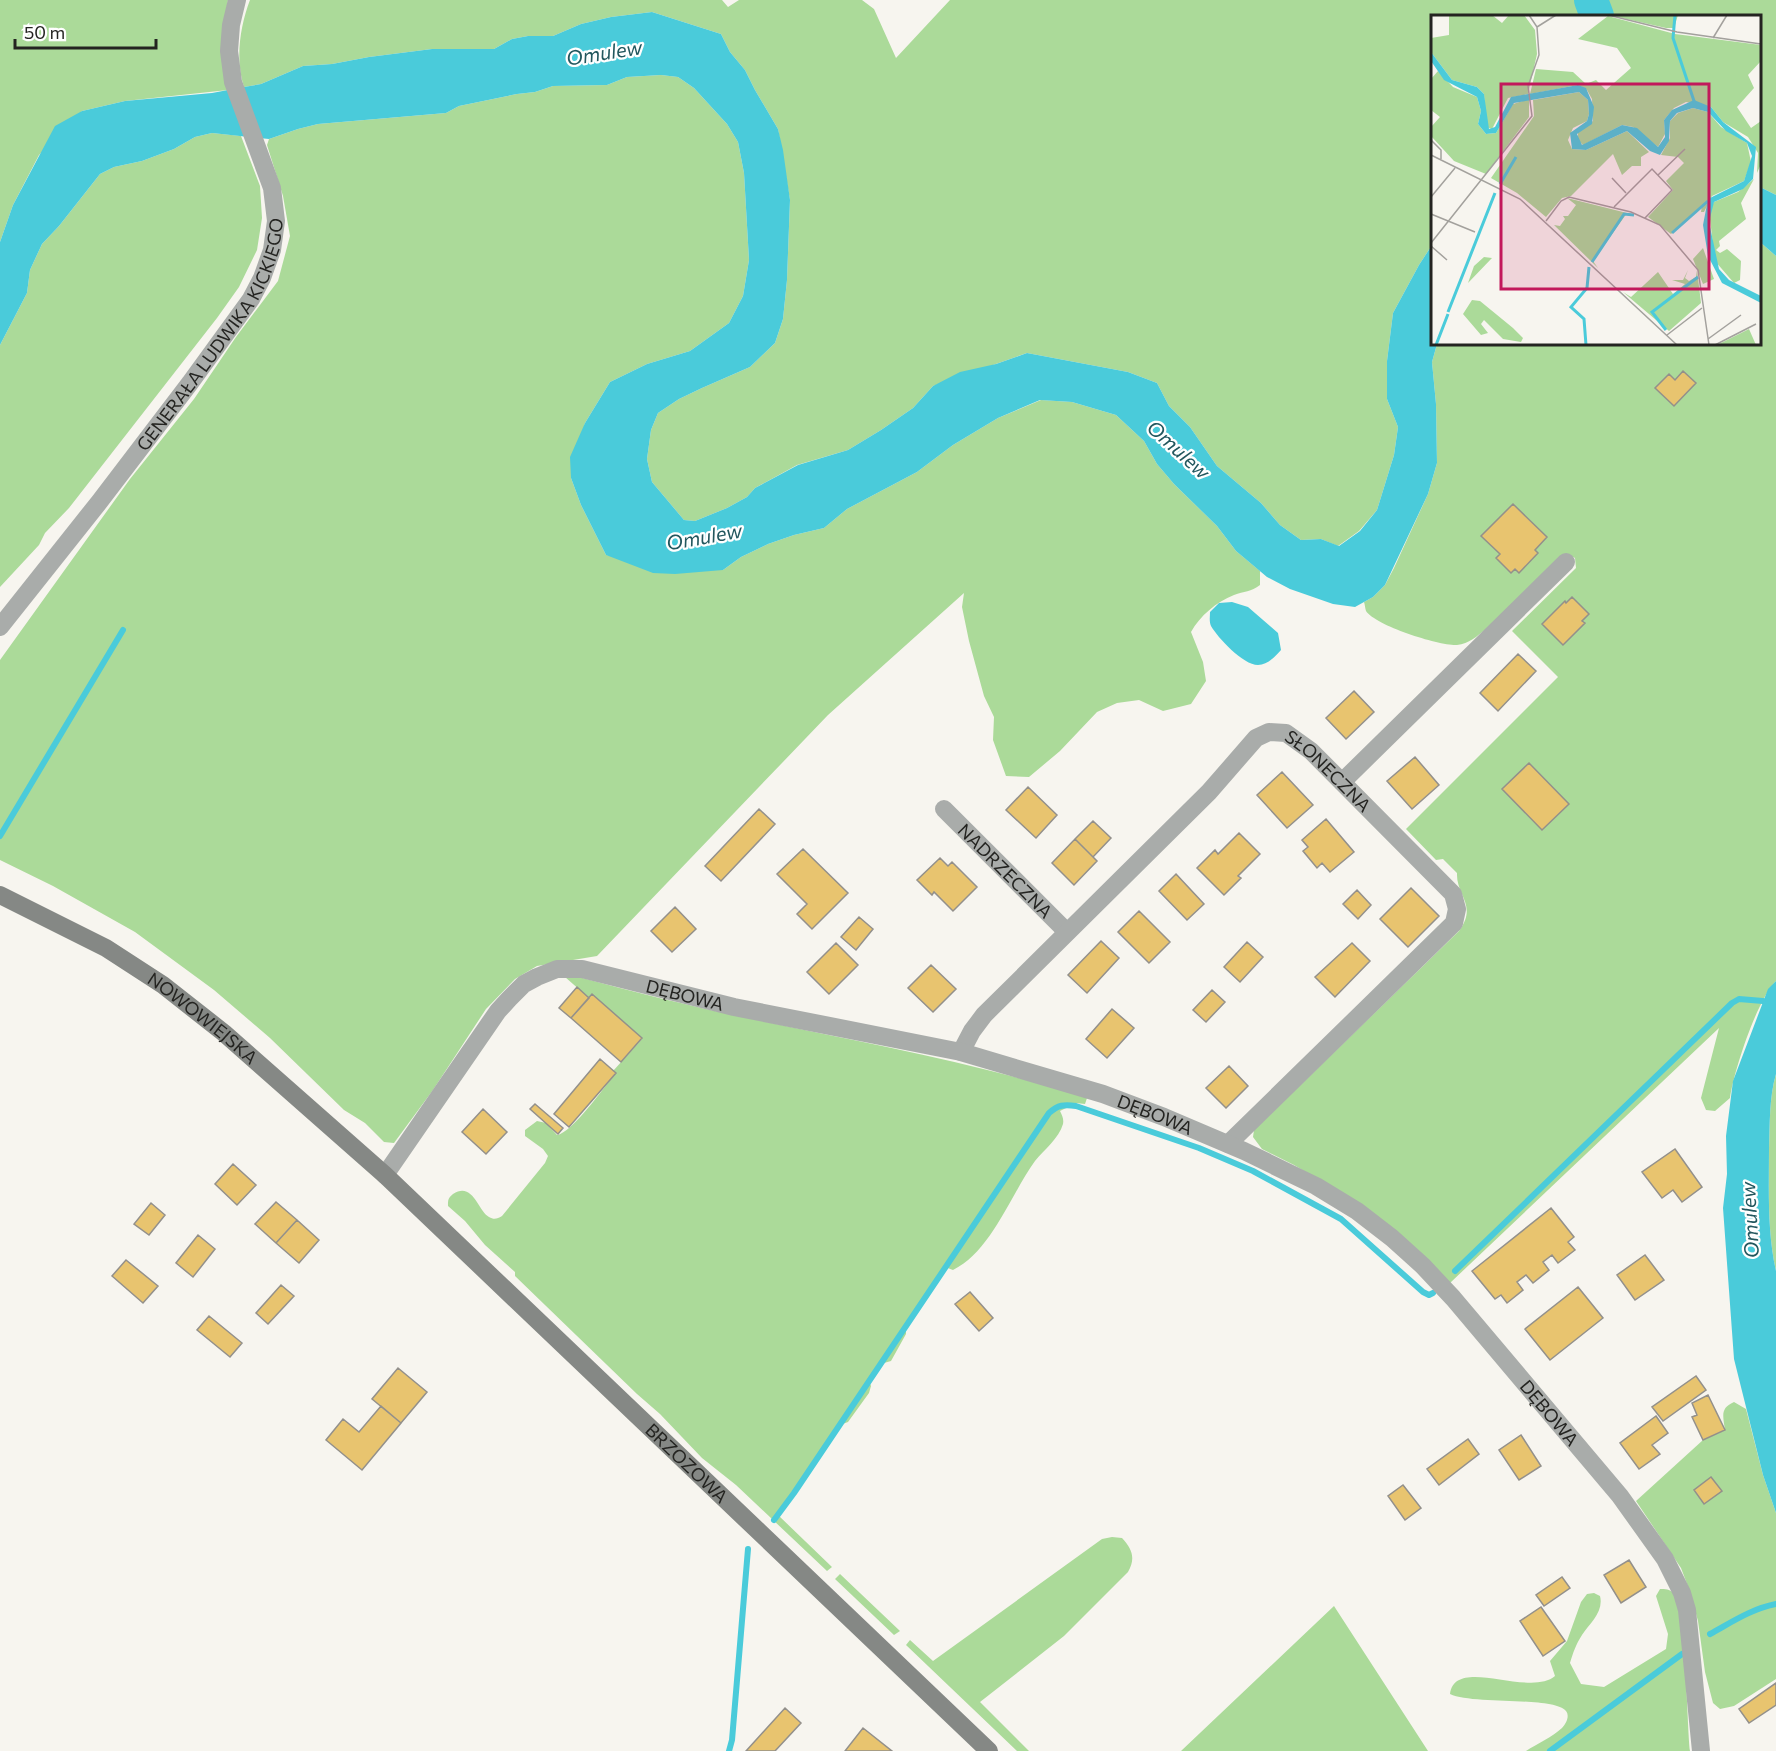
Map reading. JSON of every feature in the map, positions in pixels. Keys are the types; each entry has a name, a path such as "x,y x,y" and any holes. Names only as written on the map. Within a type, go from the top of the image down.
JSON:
{"main road":[{"name":"NOWOWIEJSKA","path":"0,895 105,948 164,985 224,1033 385,1175"},
{"name":"BRZOZOWA","path":"385,1175 989,1751"}],"street":[{"name":"GENERAŁA LUDWIKA KICKIEGO","path":"0,627 100,501 251,300 262,278 272,250 276,220 272,188 233,82 229,51 231,25 237,0"},
{"path":"1342,782 1566,562"},
{"name":"SŁONECZNA","path":"961,1052 972,1031 984,1016 1209,792 1256,738 1269,732 1286,733 1311,751 1452,894 1457,909 1454,923 1228,1144"},
{"name":"NADRZECZNA","path":"944,809 1067,932"},
{"name":"DĘBOWA","path":"385,1175 498,1011 524,984 557,969 582,969 734,1007 961,1052 1103,1094 1228,1144 1316,1186 1357,1211 1424,1266 1635,1514 1665,1559 1684,1600 1692,1648 1701,1751"}],"green space":[{"path":"0,0 228,0 221,43 228,90 125,101 82,111 39,155 13,205 0,242"},
{"path":"250,0 722,0 728,7 739,0 862,0 874,9 896,58 950,0 1776,0 1776,195 1761,188 1761,15 1431,15 1431,247 1393,313 1387,361 1387,399 1398,427 1394,455 1377,510 1359,531 1338,546 1321,539 1301,540 1280,525 1261,503 1217,466 1190,427 1169,406 1157,383 1128,372 1027,353 933,386 913,408 848,450 797,465 755,488 747,497 727,508 695,521 684,520 652,482 647,459 651,430 658,413 679,399 750,367 775,343 783,319 787,280 790,200 778,129 745,70 730,52 721,34 652,12 611,17 581,24 553,36 528,36 512,39 494,49 432,49 332,64 303,66 261,84 244,87 239,54"},
{"path":"661,75 678,77 694,88 727,124 738,142 744,173 749,260 743,296 729,323 690,351 647,364 610,382 585,423 571,478 581,505 606,555 723,570 741,557 768,544 824,528 847,509 917,472 953,445 998,418 1041,400 1072,402 1116,415 1144,441 1157,464 1174,484 1217,526 1236,551 1260,571 1260,585 1227,598 1209,610 1191,632 1203,662 1206,681 1191,704 1163,711 1139,700 1117,703 1097,712 1060,751 1029,777 1006,776 993,740 994,717 984,696 969,641 962,607 964,593 828,715 597,956 537,966 515,979 486,1009 433,1090 394,1143 384,1142 365,1123 344,1110 270,1038 214,990 135,932 53,886 0,860 0,660 130,479 194,399 278,281 290,236 283,196 267,145 269,139 318,124 446,113 459,106 535,92 553,86 607,85 627,77"},
{"path":"212,133 241,136 260,186 262,218 257,250 239,287 217,318 69,508 0,587 0,345 27,293 30,270 42,244 100,174 114,167 142,161 174,149 195,137"},
{"path":"1761,243 1776,256 1776,981 1761,1003 1747,1036 1730,1098 1715,1111 1706,1110 1701,1098 1719,1028 1450,1283 1363,1206 1262,1149 1253,1137 1254,1130 1459,931 1467,914 1457,873 1443,859 1436,860 1406,829 1558,677 1512,631 1576,568 1575,558 1567,554 1486,629 1465,643 1449,644 1409,634 1382,623 1366,611 1364,602 1385,585 1394,568 1428,494 1437,463 1436,404 1432,362 1437,345 1761,345"},
{"path":"575,976 708,1009 1005,1074 1087,1098 1085,1104 1076,1103 1060,1111 1063,1120 1061,1129 1026,1174 989,1236 966,1262 953,1270 945,1267 906,1325 906,1334 891,1361 884,1363 882,1361 869,1381 871,1386 869,1393 848,1422 840,1425 778,1515 832,1567 827,1571 736,1485 702,1458 660,1414 515,1276 515,1272 485,1245 465,1221 448,1206 453,1194 466,1191 489,1217 496,1219 502,1216 545,1163 548,1156 543,1149 525,1136 525,1130 537,1121 546,1123 557,1135 571,1126 616,1073 613,1071 642,1039 592,994 589,998 565,977"},
{"path":"1776,1074 1776,1271 1770,1225 1769,1149 1770,1111"},
{"path":"1734,1402 1746,1409 1763,1475 1776,1513 1776,1679 1734,1706 1720,1709 1713,1703 1705,1672 1698,1621 1681,1568 1636,1501 1703,1440 1725,1430 1724,1410"},
{"path":"1122,1538 1130,1550 1132,1562 1128,1572 1064,1636 980,1702 1029,1751 1017,1751 906,1645 910,1640 933,1661 1102,1539"},
{"path":"840,1574 900,1631 894,1635 835,1579"},
{"path":"1660,1589 1673,1593 1681,1620 1690,1751 1526,1751 1562,1728 1567,1720 1566,1711 1558,1706 1546,1704 1476,1699 1450,1694 1455,1683 1465,1678 1479,1677 1528,1683 1543,1681 1555,1676 1550,1661 1567,1641 1581,1602 1587,1594 1594,1593 1600,1596 1600,1607 1596,1617 1578,1642 1570,1663 1581,1684 1604,1687 1666,1649 1668,1634 1656,1596"},
{"path":"1334,1606 1428,1751 1181,1751"}],"water":[{"name":"Omulew","path":"652,12 721,34 730,52 745,70 778,129 783,150 790,200 787,280 783,319 775,343 750,367 679,399 658,413 651,430 647,459 652,482 684,520 695,521 727,508 747,497 755,488 798,465 848,450 913,408 933,386 960,372 996,364 1027,353 1128,372 1157,383 1169,406 1190,427 1217,466 1261,503 1280,525 1301,540 1321,539 1339,546 1360,531 1377,510 1394,455 1398,427 1387,399 1387,361 1393,313 1431,247 1431,345 1437,345 1432,362 1436,404 1437,463 1428,494 1385,585 1373,597 1355,607 1333,604 1290,589 1267,577 1236,551 1217,526 1157,464 1144,441 1116,415 1072,402 1040,400 998,418 953,445 917,472 847,509 824,528 768,544 741,557 723,570 675,574 653,573 606,555 581,505 571,478 570,457 585,423 610,382 647,364 690,351 729,323 743,296 749,260 744,173 738,142 727,124 694,88 678,77 661,75 627,77 607,85 553,86 535,92 459,106 446,113 318,124 269,139 212,133 195,137 174,149 142,161 114,167 100,174 42,244 30,270 27,293 0,345 0,242 13,205 55,126 82,111 125,101 212,93 261,84 303,66 332,64 432,49 494,49 512,39 528,36 553,36 581,24 611,17"},
{"path":"1761,188 1776,195 1776,256 1761,243"},
{"path":"1232,602 1248,607 1278,633 1281,650 1268,662 1258,665 1245,661 1225,644 1211,626 1210,612 1219,603"},
{"name":"Omulew","path":"1776,981 1776,1074 1770,1111 1769,1179 1770,1225 1776,1271 1776,1513 1763,1475 1734,1359 1723,1208 1727,1174 1726,1136 1733,1081 1768,989"}],"building":[{"path":"1683,371 1696,383 1674,406 1655,388 1669,374 1675,380"},
{"path":"1513,504 1547,537 1535,550 1538,553 1519,573 1515,569 1511,573 1496,558 1500,554 1481,536"},
{"path":"1572,597 1589,614 1582,621 1585,623 1563,645 1542,624"},
{"path":"1518,654 1536,671 1498,711 1480,693"},
{"path":"1354,691 1374,712 1346,739 1326,718"},
{"path":"1415,757 1439,785 1412,809 1387,781"},
{"path":"1529,763 1569,804 1542,830 1502,789"},
{"path":"1282,772 1313,805 1287,828 1257,795"},
{"path":"1028,787 1057,815 1036,838 1006,810"},
{"path":"759,809 775,824 721,881 705,866"},
{"path":"1326,819 1354,852 1330,872 1322,863 1317,868 1303,851 1308,847 1302,840"},
{"path":"1093,821 1111,838 1093,857 1075,839"},
{"path":"1239,833 1260,854 1238,876 1241,878 1224,895 1197,868 1215,850 1218,854"},
{"path":"1075,839 1097,861 1074,885 1052,863"},
{"path":"803,849 848,893 812,929 797,914 807,904 777,874"},
{"path":"940,858 948,866 952,862 977,887 953,911 934,892 932,895 917,880"},
{"path":"1176,874 1204,904 1187,920 1159,891"},
{"path":"1411,888 1439,916 1408,947 1380,919"},
{"path":"1357,890 1371,905 1358,919 1343,904"},
{"path":"675,907 696,929 672,952 651,931"},
{"path":"1139,911 1170,942 1149,963 1118,932"},
{"path":"859,917 873,929 856,950 841,937"},
{"path":"1101,941 1119,958 1087,993 1068,975"},
{"path":"1247,942 1263,957 1240,982 1224,967"},
{"path":"836,943 858,965 829,994 807,972"},
{"path":"1352,943 1370,961 1335,997 1315,977"},
{"path":"931,965 956,989 933,1012 908,988"},
{"path":"577,987 589,998 571,1018 559,1008"},
{"path":"1212,990 1225,1002 1206,1022 1193,1010"},
{"path":"592,994 642,1038 621,1062 571,1018"},
{"path":"1112,1009 1134,1028 1107,1058 1086,1039"},
{"path":"600,1059 616,1073 569,1127 554,1114"},
{"path":"1229,1066 1248,1086 1226,1108 1206,1088"},
{"path":"535,1104 563,1128 558,1134 530,1109"},
{"path":"483,1109 507,1132 486,1154 462,1132"},
{"path":"1675,1149 1702,1187 1682,1202 1673,1190 1662,1198 1642,1172"},
{"path":"233,1164 256,1185 237,1205 215,1184"},
{"path":"276,1202 297,1220 276,1243 255,1224"},
{"path":"151,1203 165,1215 149,1235 134,1224"},
{"path":"1551,1208 1574,1237 1568,1242 1575,1250 1558,1263 1552,1255 1543,1262 1549,1270 1533,1283 1526,1275 1517,1282 1523,1290 1507,1303 1501,1295 1495,1299 1472,1271"},
{"path":"297,1220 319,1240 299,1263 276,1243"},
{"path":"198,1235 215,1249 193,1277 176,1263"},
{"path":"1645,1255 1664,1280 1635,1300 1617,1275"},
{"path":"126,1260 158,1286 143,1303 112,1276"},
{"path":"281,1285 294,1296 268,1324 256,1313"},
{"path":"1578,1287 1603,1318 1550,1360 1525,1329"},
{"path":"970,1292 993,1318 979,1331 955,1304"},
{"path":"209,1316 242,1343 230,1357 197,1330"},
{"path":"398,1368 427,1392 401,1423 372,1399"},
{"path":"1696,1376 1706,1390 1663,1421 1652,1407"},
{"path":"1708,1395 1725,1430 1703,1440 1692,1417 1697,1415 1692,1403"},
{"path":"381,1406 401,1423 362,1470 326,1440 343,1419 359,1432"},
{"path":"1656,1416 1668,1433 1652,1445 1660,1454 1639,1469 1620,1443"},
{"path":"1521,1435 1541,1466 1519,1480 1499,1450"},
{"path":"1468,1439 1479,1454 1439,1485 1427,1469"},
{"path":"1711,1477 1722,1491 1704,1504 1694,1490"},
{"path":"1403,1485 1421,1508 1405,1520 1388,1496"},
{"path":"1629,1560 1646,1587 1621,1603 1604,1575"},
{"path":"1562,1577 1570,1588 1544,1606 1536,1595"},
{"path":"1541,1607 1565,1641 1543,1656 1520,1621"},
{"path":"1776,1683 1776,1705 1749,1723 1739,1709"},
{"path":"785,1708 801,1723 775,1751 746,1751"},
{"path":"863,1728 892,1751 845,1751"}],"waterway":[{"path":"1591,0 1597,15"},
{"path":"0,836 123,630"},
{"path":"1455,1271 1732,1003 1739,999 1763,1001"},
{"path":"774,1520 1049,1113 1058,1107 1076,1106 1199,1148 1253,1171 1341,1219 1423,1292 1429,1295 1433,1293"},
{"path":"729,1751 732,1740 748,1549"},
{"path":"1710,1634 1750,1613 1776,1604"},
{"path":"1550,1751 1682,1654"}]}
